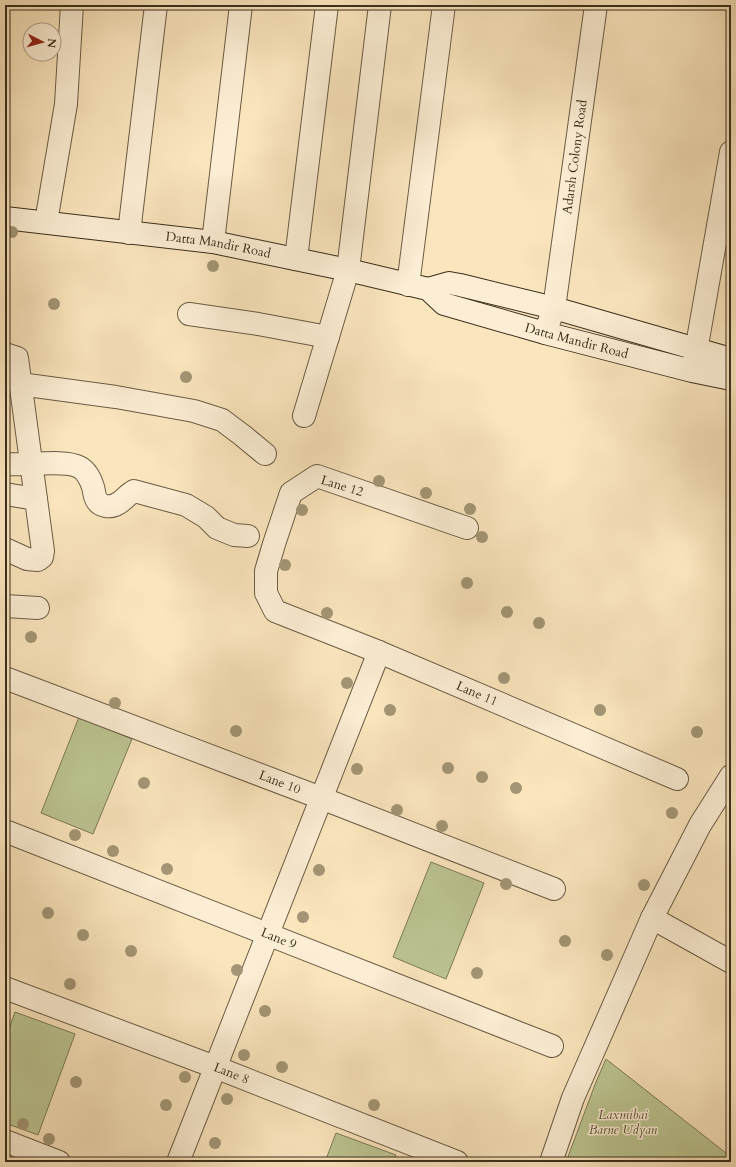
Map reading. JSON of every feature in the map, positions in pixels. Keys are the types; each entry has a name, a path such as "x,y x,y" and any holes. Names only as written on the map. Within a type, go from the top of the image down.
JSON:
{"street":[{"path":"46,222 66,104 72,5"},
{"path":"130,233 156,5"},
{"path":"212,242 242,5"},
{"path":"296,259 327,5"},
{"path":"304,416 348,270 380,5"},
{"path":"418,287 444,5"},
{"name":"Adarsh Colony Road","path":"545,333 554,308 596,5"},
{"path":"692,372 731,152"},
{"name":"Datta Mandir Road","path":"5,218 212,242 348,270 418,287 444,304 545,333 692,372 731,379"},
{"name":"Datta Mandir Road","path":"418,287 449,283 554,308 731,359"},
{"path":"189,314 258,324 328,337"},
{"path":"5,354 17,358 43,551 42,557 38,560 27,559 5,549"},
{"path":"20,384 116,397 194,411 222,420 264,454"},
{"path":"5,464 72,464 80,467 88,477 93,486 96,499 101,504 111,507 119,504 125,497 134,491 186,505 206,517 218,528 234,535 248,536"},
{"name":"Lane 12","path":"275,611 266,593 266,570 274,544 291,493 317,476 467,528"},
{"path":"5,494 36,499"},
{"path":"5,606 38,608"},
{"name":"Lane 11","path":"275,611 379,652 677,780"},
{"path":"178,1162 379,652"},
{"name":"Lane 10","path":"5,678 322,798 554,889"},
{"path":"551,1162 573,1098 652,918 700,825 731,776"},
{"name":"Lane 9","path":"5,831 552,1046"},
{"path":"652,918 731,962"},
{"name":"Lane 8","path":"5,988 215,1067 457,1162"},
{"path":"5,1141 59,1162"}],"green space":[{"path":"79,717 132,739 93,834 41,813"},
{"path":"431,862 484,883 446,979 393,957"},
{"path":"15,1012 75,1034 38,1135 5,1123 5,1040"},
{"name":"Laxmibai Barne Udyan","path":"606,1059 731,1157 731,1162 566,1162"},
{"path":"336,1133 396,1155 394,1162 325,1162"}]}
